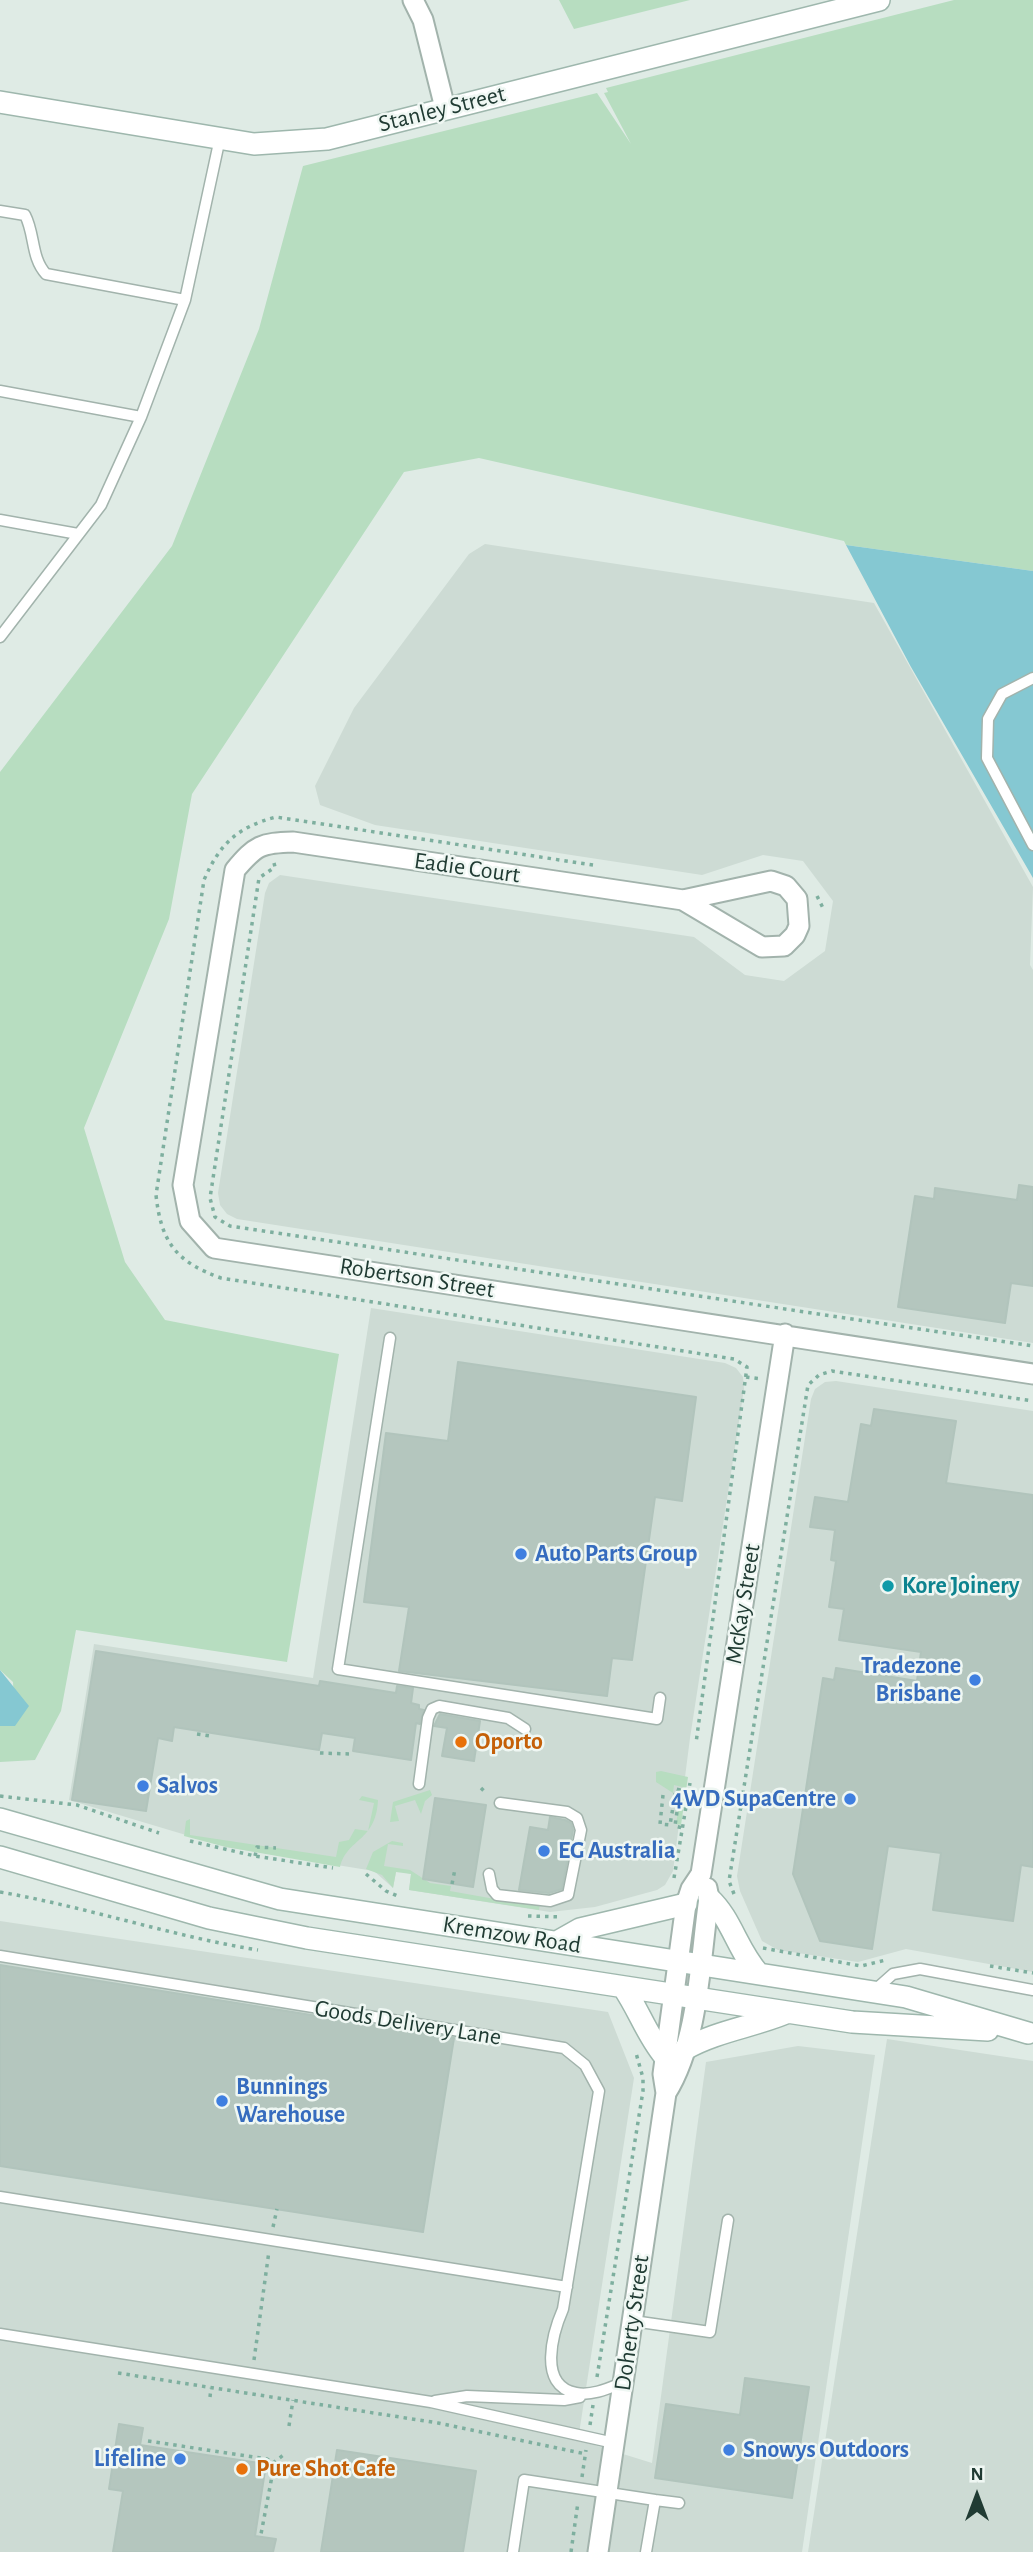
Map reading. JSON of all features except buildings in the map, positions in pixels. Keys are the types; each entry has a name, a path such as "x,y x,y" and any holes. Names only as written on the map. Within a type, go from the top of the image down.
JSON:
{"street":[{"path":"413,0 423,20 445,108"},
{"name":"Stanley Street","path":"0,102 254,144 327,139 878,0"},
{"name":"Eadie Court","path":"252,850 265,843 293,842 682,900 771,881 791,892 797,899 800,916 790,941 783,946 762,947 682,900"},
{"name":"Robertson Street","path":"252,850 235,870 183,1185 190,1221 214,1248 1033,1374"},
{"name":"McKay Street","path":"685,1996 689,1962 687,1904 691,1889 701,1874 785,1334"},
{"name":"Kremzow Road","path":"0,1819 280,1899 906,1997 1031,2033"},
{"name":"Kremzow Road","path":"0,1857 209,1918 307,1938 852,2022 1031,2033"},
{"name":"McKay Street","path":"689,1962 709,1898 701,1874"},
{"path":"709,1898 723,1911 743,1957 759,1974"},
{"path":"557,1942 580,1929 687,1904"},
{"path":"623,1987 634,2002 650,2039 675,2053 714,2034 764,2022 788,2012"},
{"name":"Doherty Street","path":"598,2552 666,2093 679,2073 675,2053 685,1996"}],"lane":[{"path":"0,637 101,505 141,417 185,300 220,138"},
{"path":"0,211 25,215 31,226 37,265 46,274 185,300"},
{"path":"0,391 141,417"},
{"path":"0,520 78,534"},
{"path":"1033,678 1002,694 988,719 987,758 1033,845"},
{"path":"390,1338 338,1669 657,1718 660,1698"},
{"path":"419,1784 428,1718 432,1709 439,1706 508,1718 525,1729"},
{"path":"489,1874 492,1889 497,1895 550,1901 563,1898 571,1891 581,1830 578,1818 567,1812 500,1803"},
{"name":"Goods Delivery Lane","path":"0,1956 564,2048 585,2065 599,2091 563,2309 553,2332 549,2358 558,2381 574,2393 595,2393"},
{"path":"873,1992 892,1974 920,1969 1033,1990"},
{"path":"0,2197 567,2287"},
{"path":"633,2321 710,2332 728,2220"},
{"path":"0,2334 432,2402 614,2443"},
{"path":"432,2402 467,2396 564,2400 595,2393 624,2382"},
{"path":"513,2552 524,2480 679,2503"},
{"path":"646,2552 655,2500"}],"path":[{"path":"602,867 276,817 236,833 213,859 204,880 156,1195 159,1226 175,1252 194,1268 221,1278 734,1359 747,1367 696,1744"},
{"path":"273,861 275,867 258,878 210,1198 215,1217 230,1226 1033,1346"},
{"path":"813,888 824,910"},
{"path":"738,1905 729,1881 808,1385 819,1375 832,1371 1033,1401"},
{"path":"746,1377 758,1378"},
{"path":"801,1384 808,1385"},
{"path":"197,1734 211,1736"},
{"path":"320,1753 351,1754"},
{"path":"481,1788 486,1793"},
{"path":"663,1795 660,1824 670,1825 676,1789 680,1790 674,1826 682,1828"},
{"path":"0,1796 77,1805 159,1833"},
{"path":"190,1841 255,1856 333,1868"},
{"path":"255,1856 257,1847 275,1848"},
{"path":"452,1884 455,1869"},
{"path":"0,1892 51,1901 201,1941 267,1951"},
{"path":"759,1947 792,1956 861,1966 894,1958"},
{"path":"571,2552 643,2091 643,2078 632,2042"},
{"path":"254,2360 277,2209"},
{"path":"118,2373 438,2423 586,2454"},
{"path":"210,2397 211,2388"},
{"path":"289,2426 293,2400"},
{"path":"148,2441 267,2459 273,2463"},
{"path":"261,2534 273,2463 285,2453"}],"shaded area":[{"path":"485,544 874,603 1033,887 1030,965 1033,970 1033,1343 237,1219 227,1214 220,1205 218,1193 265,893 269,883 280,875 694,937 745,975 784,981 825,951 833,901 803,861 763,855 702,875 375,825 320,805 315,786 354,708 469,554"},
{"path":"371,1308 725,1363 736,1368 743,1377 744,1389 690,1738 673,1871 665,1885 657,1890 595,1907 550,1912 409,1890 411,1874 399,1871 396,1872 393,1888 374,1871 226,1847 69,1800 94,1644 313,1678"},
{"path":"836,1381 1033,1411 1033,1972 906,1949 858,1962 778,1950 762,1941 740,1891 737,1876 811,1399 815,1389 825,1382"},
{"path":"0,1921 608,2012 634,2078 578,2440 652,2463 706,2062 798,2046 875,2055 802,2552 0,2552"},
{"path":"887,2039 1033,2061 1033,2552 808,2552"}],"green space":[{"path":"559,0 690,0 574,29"},
{"path":"954,0 1033,0 1033,571 846,545 844,541 479,458 404,472 192,794 169,919 84,1128 125,1262 165,1320 339,1354 287,1662 76,1630 61,1711 35,1760 0,1762 0,1726 15,1726 13,1682 0,1670 0,772 172,546 259,329 303,166 597,93 631,144 604,93 608,92 606,88"},
{"path":"656,1772 688,1777 681,1825 676,1824 682,1787 674,1785 673,1793 656,1782"},
{"path":"430,1790 432,1795 425,1801 421,1814 415,1800 395,1806 399,1821 390,1822 393,1802"},
{"path":"362,1796 378,1800 376,1814 368,1830 374,1803 359,1800"},
{"path":"190,1819 190,1835 336,1857 339,1842 349,1840 355,1829 368,1831 349,1850 340,1867 226,1847 184,1836 186,1821"},
{"path":"392,1841 403,1843 403,1846 388,1844 384,1866 410,1870 430,1883 451,1886 450,1891 523,1904 540,1904 539,1910 409,1890 411,1874 396,1872 393,1888 382,1875 366,1869 373,1852"}],"water":[{"path":"846,545 1033,571 1033,878 911,667"},
{"path":"0,1670 29,1706 15,1726 0,1726"}],"place":[{"name":"Auto Parts Group","path":"521,1554"},
{"name":"Kore Joinery","path":"888,1586"},
{"name":"Tradezone Brisbane","path":"975,1680"},
{"name":"Oporto","path":"461,1742"},
{"name":"Salvos","path":"143,1786"},
{"name":"4WD SupaCentre","path":"850,1799"},
{"name":"EG Australia","path":"544,1851"},
{"name":"Bunnings Warehouse","path":"222,2101"},
{"name":"Snowys Outdoors","path":"729,2450"},
{"name":"Lifeline","path":"180,2459"},
{"name":"Pure Shot Cafe","path":"242,2469"}]}
